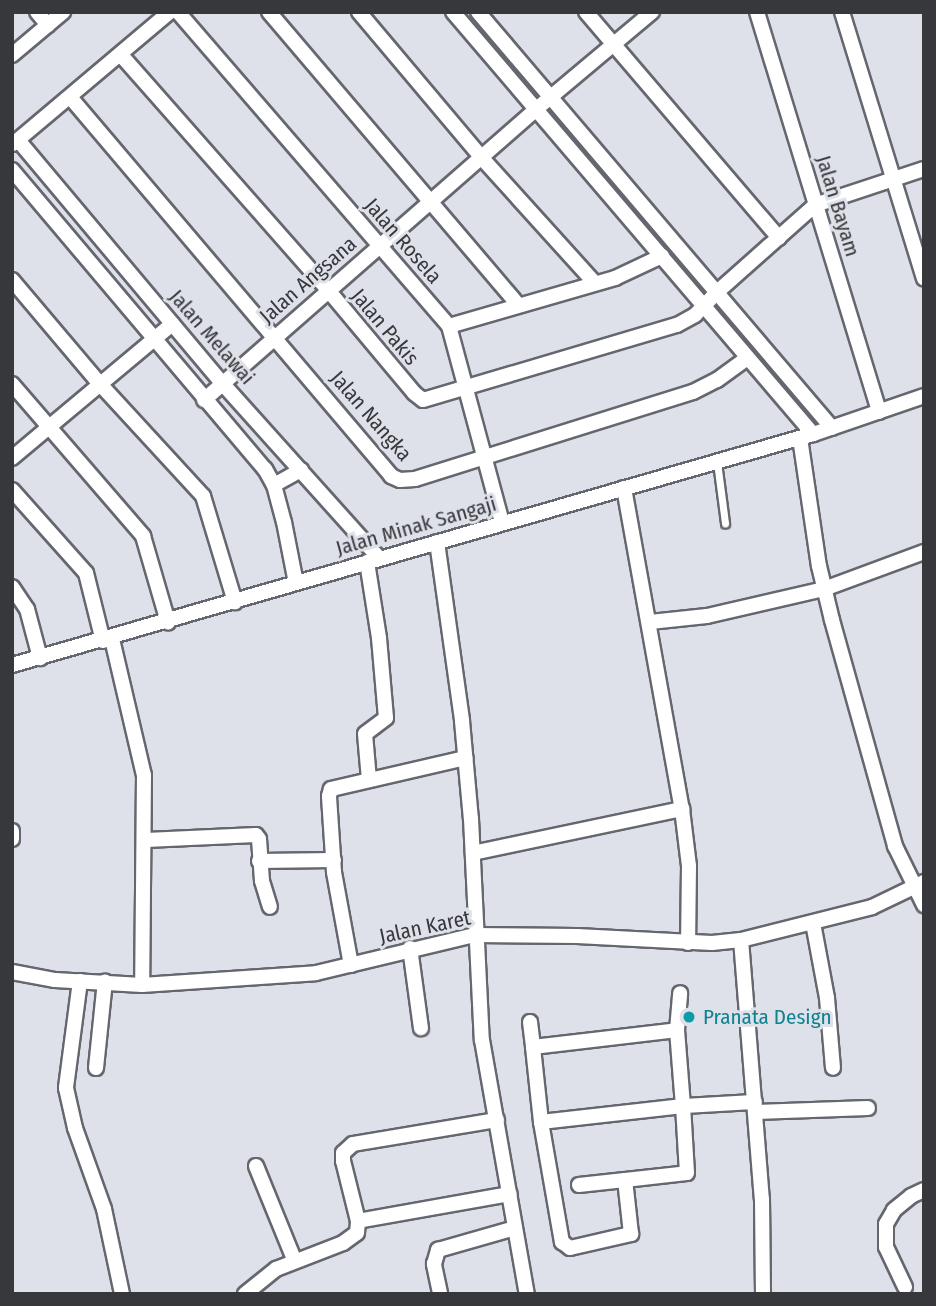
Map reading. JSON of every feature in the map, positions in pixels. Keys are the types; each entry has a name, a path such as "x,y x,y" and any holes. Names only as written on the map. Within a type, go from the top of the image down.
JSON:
{"street":[{"path":"37,12 48,25"},
{"path":"12,55 63,12"},
{"path":"15,142 170,12"},
{"name":"Jalan Rosela","path":"178,12 449,326"},
{"path":"269,12 518,304"},
{"path":"359,12 481,157 594,283"},
{"path":"453,12 534,111 662,256 747,358 806,436 824,589 895,846 919,886 924,905"},
{"path":"478,12 832,428"},
{"path":"586,12 779,237"},
{"name":"Jalan Angsana","path":"204,400 534,111 652,12"},
{"name":"Jalan Bayam","path":"757,12 878,412"},
{"path":"842,12 924,279"},
{"name":"Jalan Pakis","path":"121,55 328,290 414,393 423,400 431,400 647,336 677,325 703,308 716,293"},
{"name":"Jalan Nangka","path":"71,97 391,476 400,480 415,479 693,392 717,380 747,358"},
{"name":"Jalan Melawai","path":"15,142 222,383 264,426 373,560"},
{"path":"716,293 816,205 924,169"},
{"path":"12,170 204,400 244,443 274,485 296,583"},
{"path":"502,523 449,326 614,278 662,256"},
{"path":"12,280 100,384 203,496 235,602"},
{"path":"12,458 172,324"},
{"path":"12,384 143,536 168,622"},
{"name":"Jalan Minak Sangaji","path":"12,665 107,640 373,560 806,436 924,396"},
{"path":"244,443 264,426"},
{"path":"274,485 301,470"},
{"path":"624,488 682,809 689,866 688,943"},
{"path":"12,490 86,573 144,775 146,840 142,985"},
{"path":"437,542 465,758 473,853 474,935 482,1040 527,1294"},
{"path":"650,622 706,616 824,589 924,552"},
{"path":"369,780 365,734 386,718 373,560"},
{"path":"12,587 27,609 40,658"},
{"path":"351,965 334,860 329,796 331,789 465,758"},
{"path":"473,853 682,809"},
{"path":"12,831 12,839"},
{"path":"146,840 256,835 259,839 259,861 270,907"},
{"path":"259,861 334,860"},
{"name":"Jalan Karet","path":"12,972 80,981 142,985 316,973 410,948 474,935 577,936 688,943 741,940 873,907 919,886"},
{"path":"813,923 827,998 833,1068"},
{"path":"741,940 762,1199 763,1294"},
{"path":"410,948 421,1028"},
{"path":"80,981 66,1088 75,1128 104,1209 122,1294"},
{"path":"96,1068 105,981"},
{"path":"579,1185 687,1173 677,1030 680,993"},
{"path":"530,1022 541,1122 565,1245 569,1248 631,1234 625,1180"},
{"path":"533,1047 677,1030"},
{"path":"541,1122 683,1106 868,1108"},
{"path":"246,1293 264,1276 294,1259 351,1239 358,1230 343,1161 343,1153 353,1144 497,1120"},
{"path":"256,1166 294,1259"},
{"path":"905,1287 886,1247 886,1224 894,1210 911,1196 924,1190"},
{"path":"358,1221 510,1194"},
{"path":"440,1293 434,1264 439,1250 515,1228"}],"lane":[{"path":"717,461 725,523"}],"place":[{"name":"Pranata Design","path":"689,1017"}]}
